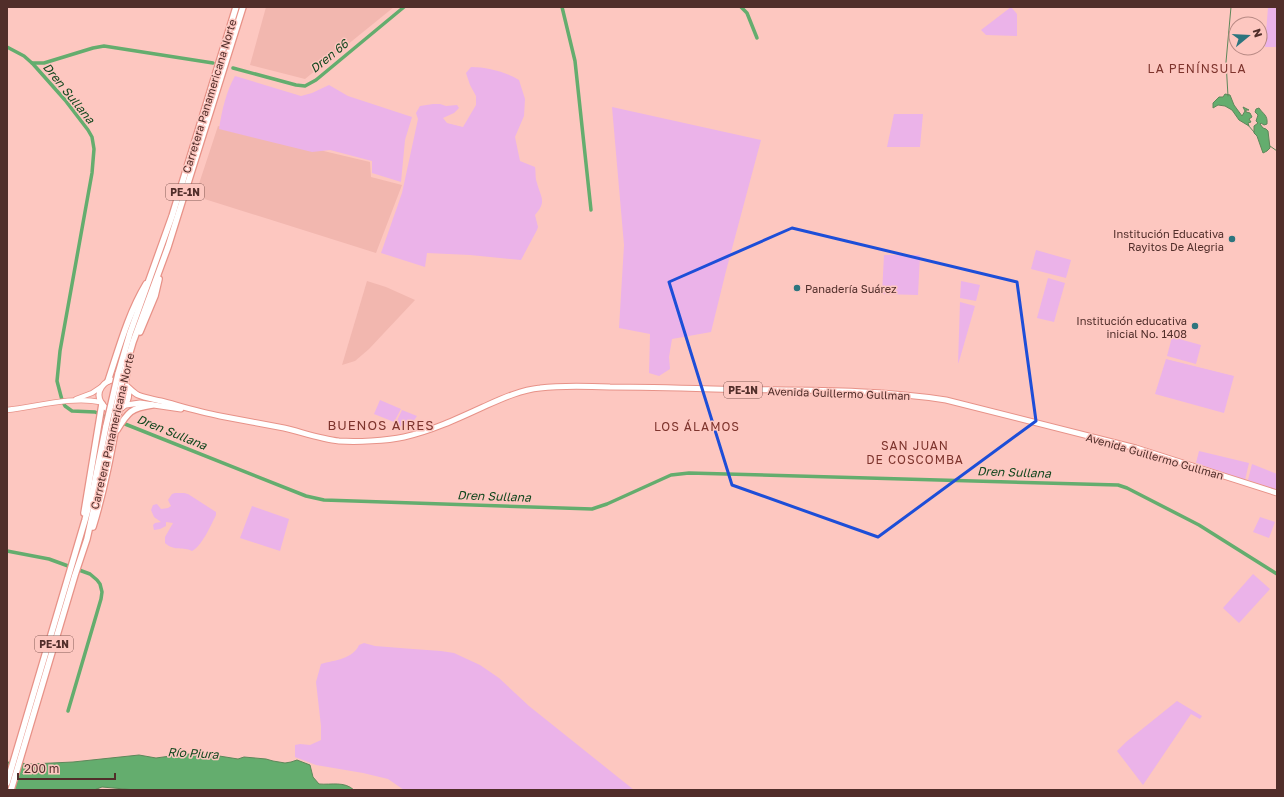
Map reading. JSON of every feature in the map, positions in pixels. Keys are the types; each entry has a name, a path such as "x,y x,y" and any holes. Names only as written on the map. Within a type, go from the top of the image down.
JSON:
{"highway":[{"name":"Carretera Panamericana Norte","path":"7,783 31,712 72,575 87,539 116,424 120,375 130,333 154,270 177,200 236,7"},
{"name":"Carretera Panamericana Norte","path":"120,375 161,265 242,7"},
{"path":"127,387 135,344 155,296 161,265"},
{"path":"108,381 134,308 154,270"},
{"path":"81,537 101,412 101,403"},
{"path":"116,424 135,409 152,405"},
{"path":"116,424 120,410"},
{"name":"Carretera Panamericana Norte","path":"76,563 93,490 116,424"},
{"name":"Carretera Panamericana Norte","path":"11,790 31,712"}],"main road":[{"name":"PE-1N","path":"108,381 116,380 127,387"},
{"path":"72,401 92,393 108,381"},
{"name":"Avenida Guillermo Gullman","path":"127,387 141,397 208,413 338,440 383,440 404,437 436,428 501,399 543,387 591,386 885,392 946,400 1089,436 1167,457 1277,493"},
{"path":"101,403 99,394 102,387"},
{"path":"7,410 72,401 93,400 101,403 109,410 120,410 126,405 129,397 127,387"},
{"name":"Avenida Guillermo Gullman","path":"126,405 140,403 208,413"}],"highlighted area":[{"path":"792,228 1017,282 1036,421 878,537 732,485 669,282"}],"shaded area":[{"path":"266,7 394,7 305,79 250,65"},
{"path":"1011,7 1017,14 1017,36 986,35 981,30"},
{"path":"1268,7 1277,7 1277,47 1268,47"},
{"path":"471,67 496,70 519,80 525,99 524,116 515,137 520,161 535,167 536,181 542,199 541,206 535,215 538,227 537,230 521,260 427,253 425,267 381,253 402,193 418,119 416,113 420,106 433,104 446,106 457,105 459,108 454,113 443,118 447,123 463,127 476,105 476,96 466,73"},
{"path":"235,76 301,96 312,93 329,85 348,96 412,117 405,140 401,182 372,173 372,161 330,150 312,152 219,129 225,101"},
{"path":"1225,94 1230,95 1234,105 1242,116 1245,111 1243,107 1249,110 1246,110 1246,112 1250,113 1252,117 1249,119 1251,122 1248,123 1249,126 1239,120 1232,110 1225,106 1218,105 1213,108 1213,103"},
{"path":"612,107 761,140 711,332 672,339 669,357 670,369 659,376 649,373 650,334 619,328 624,245"},
{"path":"1259,108 1267,119 1267,124 1260,124 1268,131 1270,148 1263,153 1257,136 1254,133 1254,126 1258,123 1256,121 1258,115 1255,112 1256,109"},
{"path":"894,114 923,114 920,147 887,147"},
{"path":"218,126 370,162 371,177 402,185 376,253 195,196"},
{"path":"1036,250 1071,260 1066,278 1031,269"},
{"path":"884,255 920,255 918,295 882,294"},
{"path":"1048,278 1065,283 1054,322 1037,318"},
{"path":"367,281 386,287 415,300 369,349 355,361 342,365"},
{"path":"961,281 980,285 976,301 960,298"},
{"path":"960,302 975,306 958,364"},
{"path":"1172,337 1201,345 1196,364 1167,356"},
{"path":"1166,359 1234,376 1224,413 1155,394"},
{"path":"380,400 401,409 394,422 374,414"},
{"path":"402,410 417,416 413,422 393,429"},
{"path":"1199,451 1249,463 1245,480 1196,463"},
{"path":"1252,464 1277,474 1277,490 1248,480"},
{"path":"172,494 188,494 216,512 206,535 199,545 192,551 172,547 165,543 165,537 173,523 166,522 166,526 154,530 153,525 161,522 154,517 151,510 153,505 157,504 161,509 168,508 171,506 168,500"},
{"path":"252,506 289,519 280,551 240,538"},
{"path":"1260,517 1275,522 1269,538 1253,532"},
{"path":"1253,574 1270,589 1239,623 1223,608"},
{"path":"364,643 375,646 454,653 480,665 499,678 529,706 634,790 404,790 388,779 316,765 295,757 295,745 310,745 321,740 321,726 316,682 321,664 348,656 356,650 359,645"},
{"path":"1177,701 1202,716 1200,719 1191,714 1143,785 1117,751"},
{"path":"185,754 213,755 238,759 244,757 266,759 285,763 297,760 310,765 313,777 319,784 342,784 354,790 136,790 102,787 94,790 7,790 7,762 31,764 73,762 139,755 156,758"}],"waterway":[{"name":"Dren 66","path":"233,68 296,85 305,86 316,80 404,7"},
{"path":"562,7 575,61 591,210"},
{"path":"741,7 747,13 757,38"},
{"path":"1228,96 1226,62 1231,7"},
{"name":"Dren 66","path":"32,63 44,63 104,46 213,63"},
{"name":"Dren Sullana","path":"7,47 24,56 33,64 65,100 92,137 94,149 92,173 60,351 57,381 65,406 72,411 95,412 108,418"},
{"path":"1248,125 1254,132"},
{"path":"1270,146 1277,151"},
{"name":"Dren Sullana","path":"120,422 306,496 324,500 592,509 607,504 671,475 689,473 1118,485 1127,488 1199,525 1277,574"},
{"path":"7,551 49,559 90,574 100,584 102,592 101,599 68,711"}],"place":[{"name":"Institución Educativa Rayitos De Alegria","path":"1232,239"},
{"name":"Panadería Suárez","path":"797,288"},
{"name":"Institución educativa inicial No. 1408","path":"1195,326"}],"district":[{"name":"LA PENÍNSULA","path":"1197,68"},
{"name":"BUENOS AIRES","path":"381,425"},
{"name":"LOS ÁLAMOS","path":"697,426"},
{"name":"SAN JUAN DE COSCOMBA","path":"915,452"}],"water label":[{"name":"Río Piura","path":"193,753"}]}
